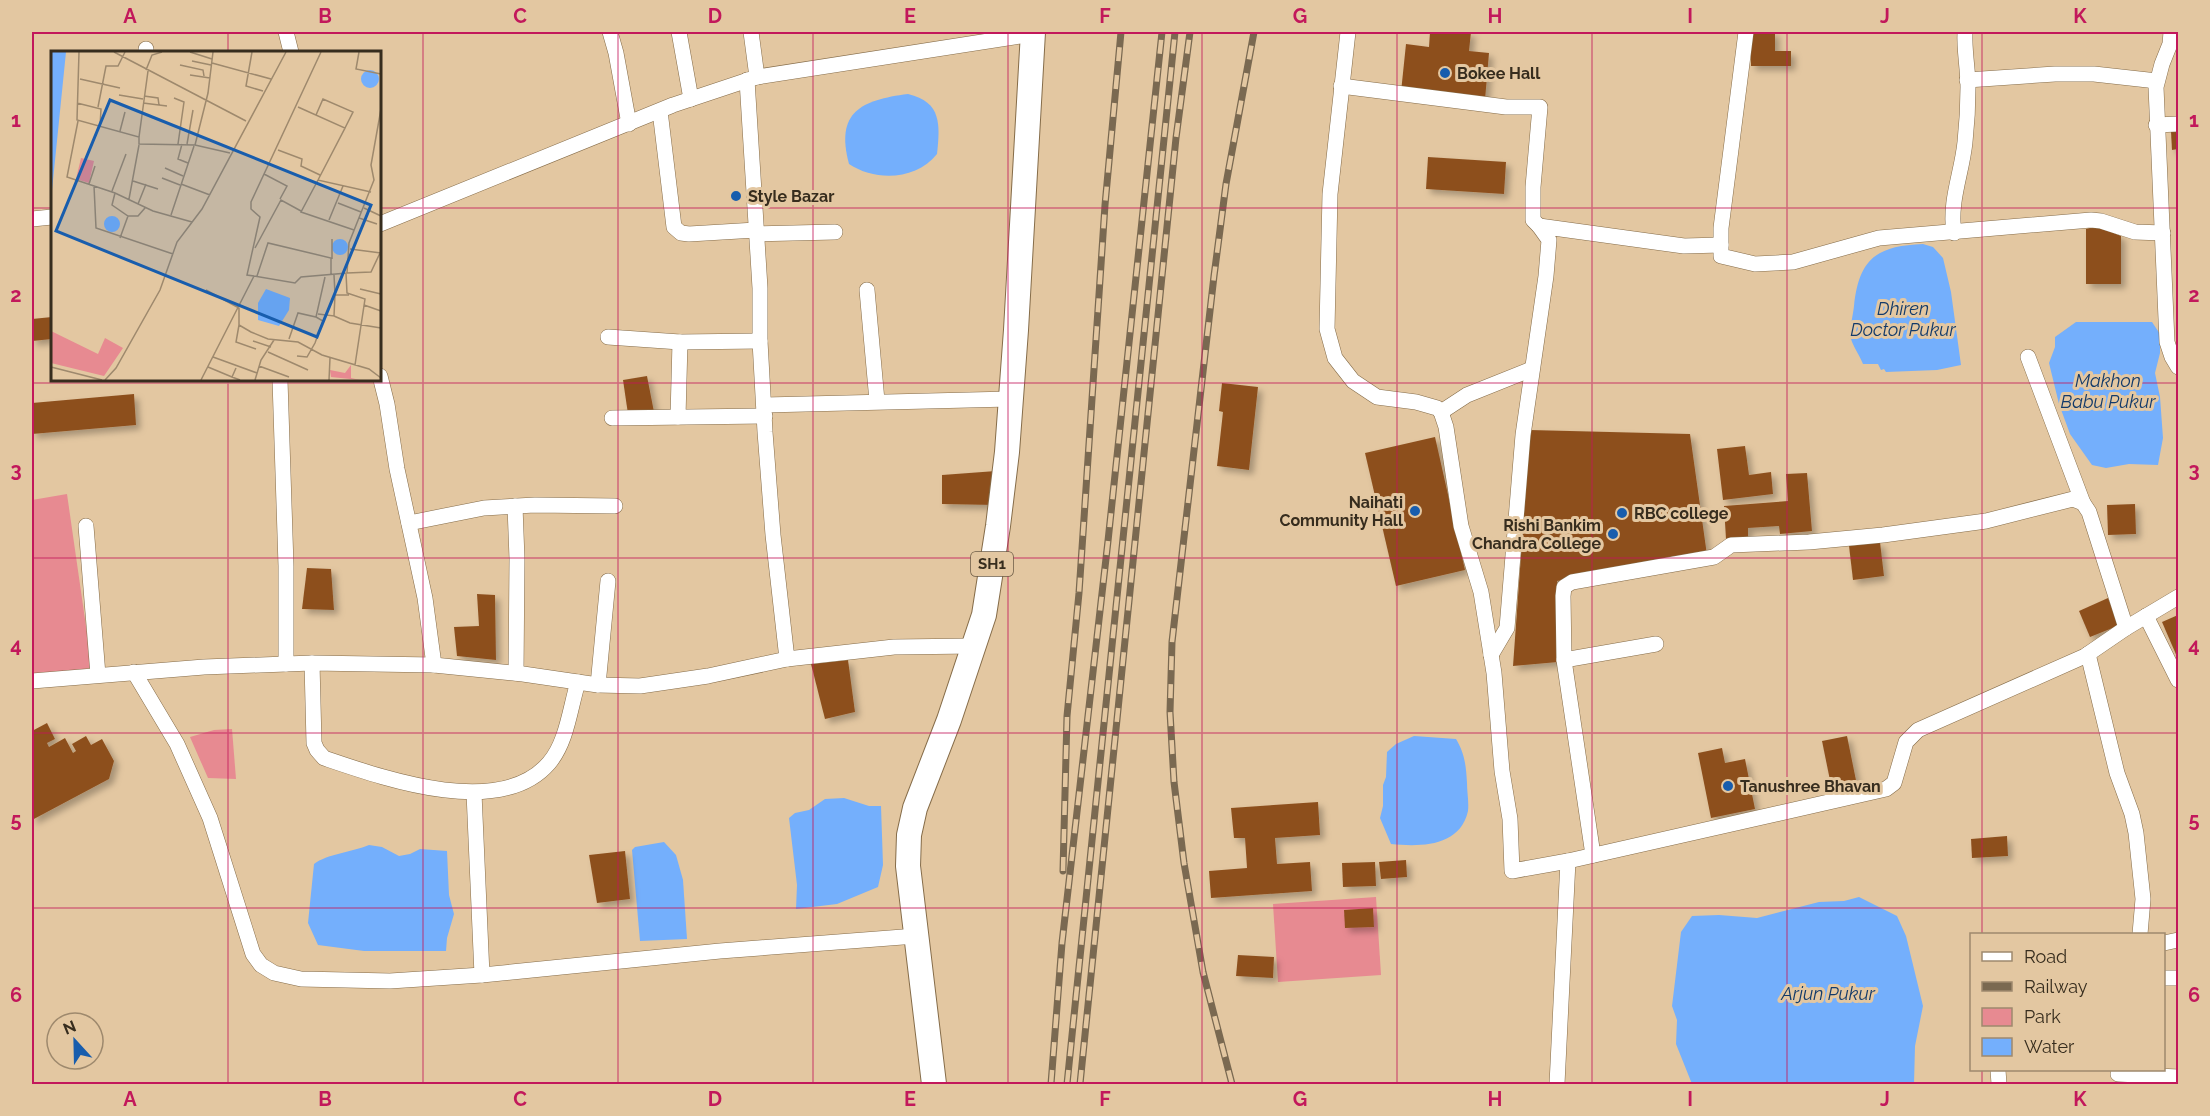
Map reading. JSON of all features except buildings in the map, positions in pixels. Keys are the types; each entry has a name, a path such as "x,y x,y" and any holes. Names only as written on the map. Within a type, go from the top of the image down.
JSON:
{"main road":[{"name":"SH1","path":"934,1084 908,866 909,835 915,808 984,615 998,526 1007,452 1033,33"}],"street":[{"path":"286,32 291,51"},
{"path":"610,32 629,124"},
{"path":"679,32 691,99"},
{"path":"751,32 760,341 773,535 787,659"},
{"path":"1348,32 1330,194 1327,329 1335,358 1353,381 1377,397 1416,402 1437,408 1441,412 1446,427 1461,526 1481,592 1491,655 1502,771 1510,819 1512,871 1568,861 1886,789 1894,783 1906,742 1918,730 2088,654 2178,597"},
{"path":"1746,32 1721,228 1721,256 1755,264 1793,262 1879,238 2091,220 2135,232 2163,233"},
{"path":"1954,233 1953,200 1962,167 1966,140 1965,32"},
{"path":"381,224 660,111 752,78 1033,33"},
{"path":"2173,41 2157,81 2156,125 2167,342 2178,367"},
{"path":"1967,80 2065,74 2157,81"},
{"path":"1341,86 1506,107 1546,107 1533,187 1533,220 1549,240 1546,276 1523,435 1507,628 1491,655"},
{"path":"660,111 674,227 681,233 836,232"},
{"path":"2156,125 2178,124"},
{"path":"32,219 51,216"},
{"path":"1539,226 1684,246 1721,245"},
{"path":"867,290 877,401"},
{"path":"608,337 680,342 760,341"},
{"path":"678,417 680,342"},
{"path":"2028,357 2083,503 2089,512 2126,628"},
{"path":"1441,412 1467,395 1532,369"},
{"path":"381,380 425,598 434,665"},
{"path":"280,381 286,566 286,664"},
{"path":"612,418 678,417 877,401 1010,399"},
{"path":"1593,855 1564,660 1564,587 1572,582 1714,556 1731,545 1809,542 1883,535 1986,521 2073,499 2083,503"},
{"path":"409,523 467,510 515,506 615,506"},
{"path":"515,506 516,673"},
{"path":"86,526 98,675"},
{"path":"598,685 608,581"},
{"path":"2146,616 2178,680"},
{"path":"1564,660 1656,644"},
{"path":"32,681 134,672 312,663 434,665 516,673 598,685 640,686 674,682 787,659 894,647 974,646"},
{"path":"2088,654 2117,773 2132,814 2136,833 2143,898 2140,933"},
{"path":"312,663 314,743 324,758 411,784 474,793 522,783 536,776 549,763 560,745 578,682"},
{"path":"134,672 177,744 193,777 210,818 253,954 261,965 274,973 301,979 390,981 482,975 720,951 916,936"},
{"path":"474,793 482,975"},
{"path":"1557,1084 1568,861"},
{"path":"2118,1074 2178,1077"}],"green space":[{"path":"67,494 92,668 32,675 32,500"},
{"path":"232,729 236,779 208,778 190,737 214,730"},
{"path":"1376,897 1381,975 1278,982 1273,904"}],"water":[{"path":"908,94 919,98 933,109 939,134 937,154 918,169 895,176 871,174 849,164 846,132 849,121 856,112 877,100"},
{"name":"Dhiren Doctor Pukur","path":"1923,244 1933,247 1943,258 1951,292 1961,365 1937,370 1886,372 1884,369 1881,370 1878,364 1863,364 1851,335 1860,276 1873,258 1882,252 1907,245"},
{"name":"Makhon Babu Pukur","path":"2076,322 2152,322 2160,334 2160,353 2155,373 2160,397 2163,438 2158,465 2129,464 2106,468 2092,465 2070,434 2059,404 2049,363 2055,347 2055,337"},
{"path":"1414,736 1456,739 1465,766 1468,811 1464,823 1448,838 1426,844 1391,844 1380,818 1387,752 1396,744"},
{"path":"844,798 869,806 881,806 883,865 878,887 837,904 796,909 797,885 789,818 795,813 809,810 825,799"},
{"path":"664,842 676,855 683,880 687,939 640,941 632,850 635,847"},
{"path":"369,845 382,847 399,856 420,849 447,851 449,895 454,914 446,951 364,951 318,945 308,923 314,864"},
{"name":"Arjun Pukur","path":"1859,897 1897,916 1906,936 1923,1006 1915,1046 1914,1084 1692,1084 1676,1044 1677,1020 1672,1006 1681,932 1692,916 1719,915 1757,918 1819,902 1844,901"}],"railway":[{"path":"1063,871 1067,716 1079,593 1105,205 1121,32"},
{"path":"1051,1084 1062,943 1108,541 1162,32"},
{"path":"1067,1084 1175,32"},
{"path":"1080,1084 1176,138 1190,32"},
{"path":"1232,1084 1203,972 1184,863 1174,782 1170,712 1172,642 1214,276 1226,184 1254,32"}],"place":[{"name":"Bokee Hall","path":"1445,73"},
{"name":"Style Bazar","path":"736,196"},
{"name":"Naihati Community Hall","path":"1415,511"},
{"name":"RBC college","path":"1622,513"},
{"name":"Rishi Bankim Chandra College","path":"1613,534"},
{"name":"Tanushree Bhavan","path":"1728,786"}]}
